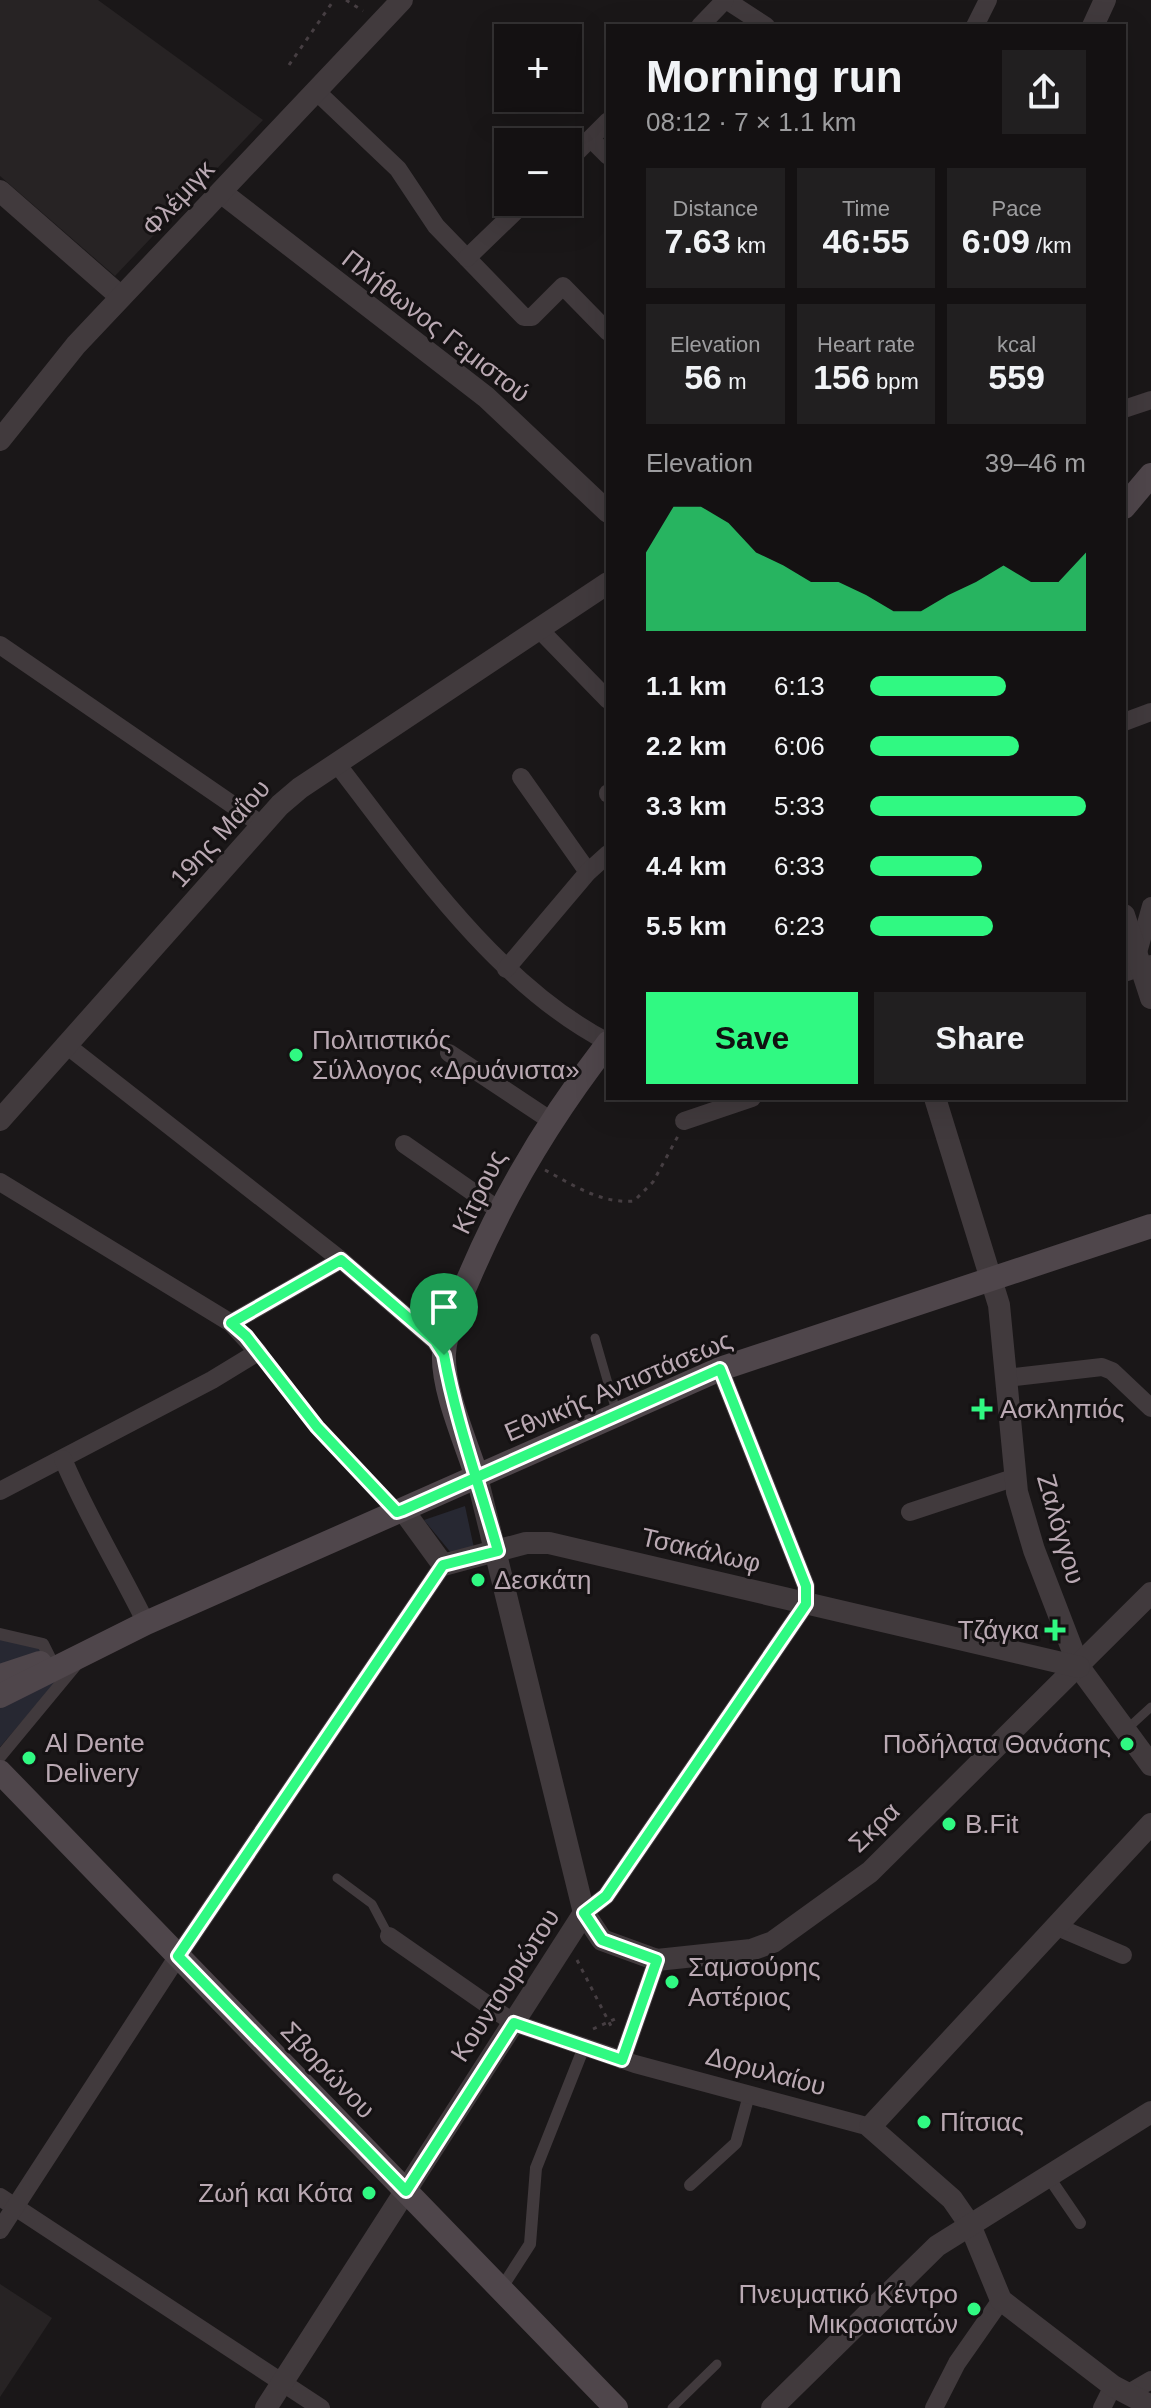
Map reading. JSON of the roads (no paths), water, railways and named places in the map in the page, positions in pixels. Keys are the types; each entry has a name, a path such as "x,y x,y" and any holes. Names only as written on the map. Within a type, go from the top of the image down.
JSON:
{"main road":[{"path":"1126,505 1151,475"},
{"name":"Κίτρους","path":"477,1477 452,1400 444,1355 459,1303 526,1159 550,1120 606,1045"},
{"name":"Εθνικής Αντιστάσεως","path":"83,1652 720,1369 1151,1226"},
{"path":"0,1676 83,1652"},
{"path":"0,1696 56,1670 83,1652"},
{"name":"Σβορώνου","path":"0,1772 616,2408"}],"street":[{"name":"Φλέμιγκ","path":"0,440 76,345 402,0"},
{"path":"702,24 726,0 763,24"},
{"path":"976,24 988,0"},
{"path":"1094,24 1105,0"},
{"path":"316,91 398,169 436,226 524,317 532,317 563,286 606,330"},
{"path":"582,148 606,123"},
{"path":"591,139 606,154"},
{"path":"0,191 121,297"},
{"name":"Πλήθωνος Γεμιστού","path":"222,193 486,397 606,510"},
{"path":"467,258 510,216"},
{"path":"1126,408 1151,400"},
{"name":"19ης Μαΐου","path":"0,1120 262,825 300,788 606,584"},
{"path":"538,628 606,698"},
{"path":"0,645 262,825"},
{"path":"1126,721 1151,712"},
{"path":"337,764 506,969 560,1013 606,1041"},
{"path":"521,777 588,872"},
{"path":"506,969 588,872 606,856"},
{"path":"1138,965 1151,906"},
{"path":"1126,922 1151,998"},
{"path":"65,1044 341,1260 435,1341 444,1355"},
{"path":"449,1053 550,1120"},
{"path":"684,1121 746,1100"},
{"name":"Ζαλόγγου","path":"936,1100 999,1305 1016,1477 1034,1550 1074,1657 1151,1765"},
{"path":"404,1144 500,1211"},
{"path":"0,1182 231,1323 317,1427 400,1511 443,1565 8,2202 0,2230"},
{"path":"231,1323 341,1260"},
{"path":"0,1491 258,1352"},
{"path":"1006,1378 1102,1367 1112,1371 1151,1408"},
{"path":"720,1369 806,1586 806,1604"},
{"path":"63,1459 84,1510 114,1556 146,1623"},
{"path":"477,1477 498,1551 584,1913"},
{"path":"910,1512 1016,1477"},
{"name":"Τσακάλωφ","path":"443,1565 526,1543 549,1543 1040,1658 1074,1657"},
{"name":"Σκρα","path":"584,1913 602,1940 657,1960 751,1950 773,1942 870,1872 1074,1657 1151,1593"},
{"name":"Κουντουριώτου","path":"266,2408 584,1913 606,1896 806,1604"},
{"path":"0,1634 43,1644 51,1660"},
{"path":"0,1757 83,1652"},
{"path":"870,2127 1151,1824"},
{"path":"1055,1926 1123,1955"},
{"name":"Δορυλαίου","path":"389,1936 514,2023 586,2039 624,2055 749,2095 870,2127 952,2199 970,2225 1001,2300"},
{"path":"624,2055 657,1960"},
{"path":"501,2289 530,2244 536,2168 586,2039"},
{"path":"690,2185 736,2143 749,2095"},
{"path":"772,2408 923,2257 1151,2112"},
{"path":"1048,2176 1080,2223"},
{"path":"8,2202 321,2408"},
{"path":"934,2408 957,2363 1001,2300 1120,2390 1151,2406"},
{"path":"1102,2408 1120,2390 1151,2380"}],"lane":[{"path":"595,1338 617,1414"},
{"path":"1124,1731 1151,1707"},
{"path":"337,1878 372,1904 389,1936"},
{"path":"672,2408 717,2364"}],"place":[{"name":"Πολιτιστικός Σύλλογος «Δρυάνιστα»","path":"296,1055"},
{"name":"Ασκληπιός","path":"982,1409"},
{"name":"Δεσκάτη","path":"478,1580"},
{"name":"Τζάγκα","path":"1055,1630"},
{"name":"Ποδήλατα Θανάσης","path":"1127,1744"},
{"name":"Al Dente Delivery","path":"29,1758"},
{"name":"B.Fit","path":"949,1824"},
{"name":"Σαμσούρης Αστέριος","path":"672,1982"},
{"name":"Πίτσιας","path":"924,2122"},
{"name":"Ζωή και Κότα","path":"369,2193"},
{"name":"Πνευματικό Κέντρο Μικρασιατών","path":"974,2309"}]}
